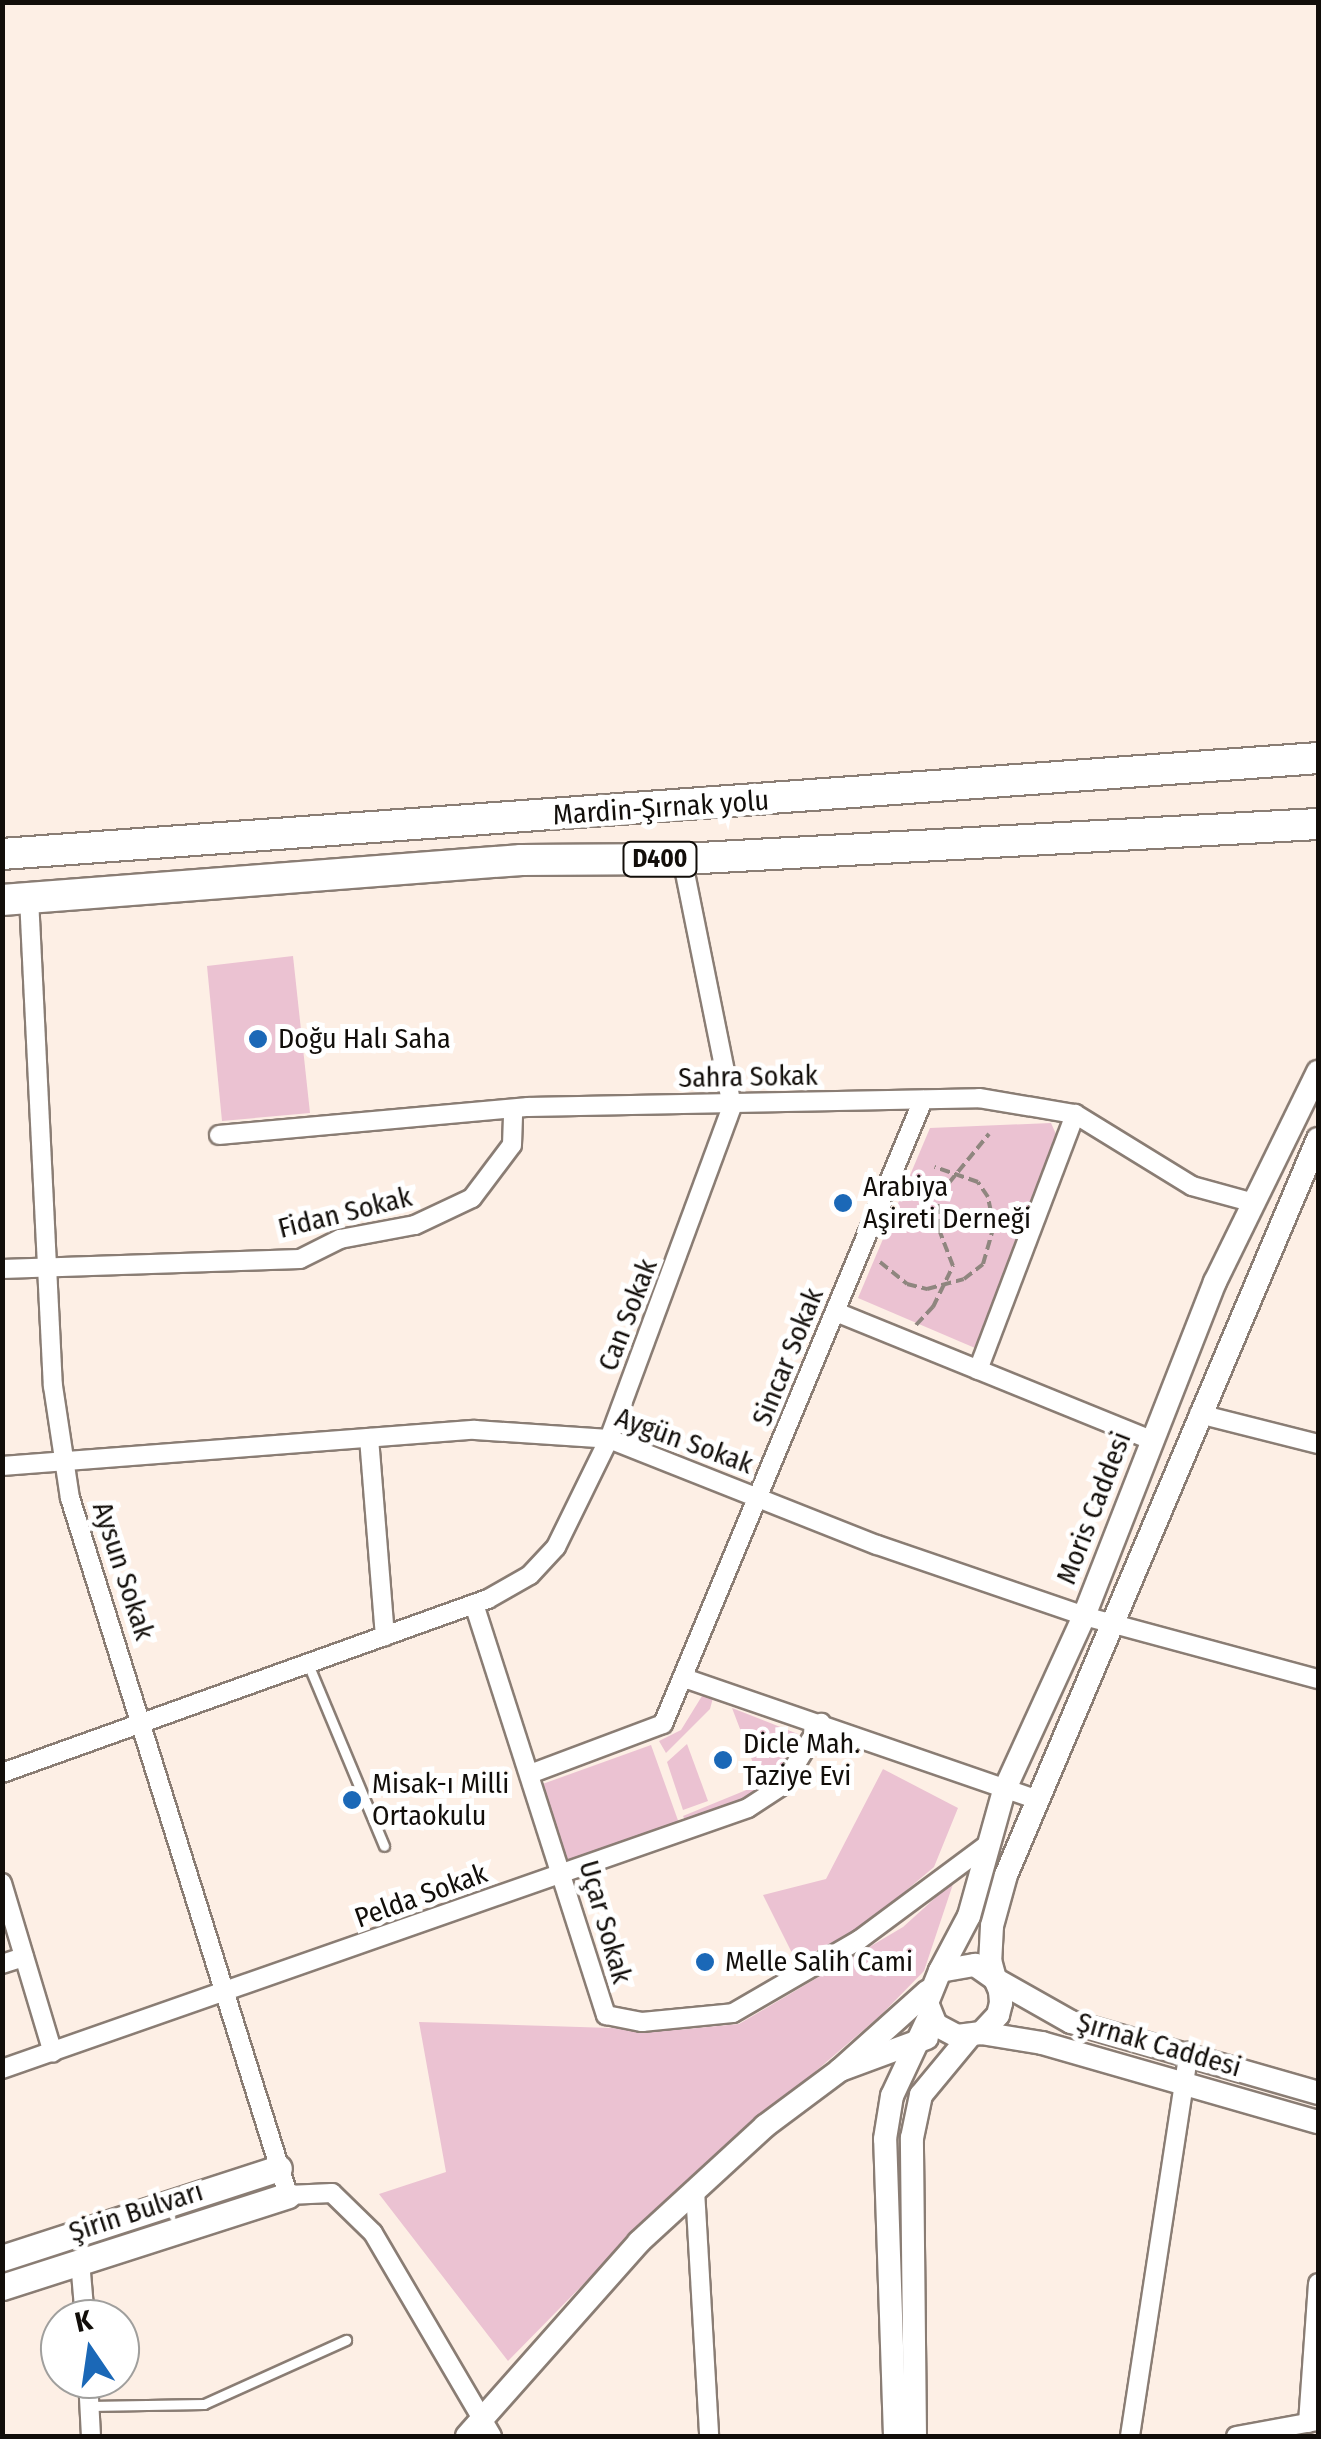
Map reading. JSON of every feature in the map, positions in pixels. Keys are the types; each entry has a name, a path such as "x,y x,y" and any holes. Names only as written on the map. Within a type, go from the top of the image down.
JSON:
{"highway":[{"name":"Mardin-Şırnak yolu","path":"2,854 1318,758"},
{"name":"Mardin-Şırnak yolu","path":"16,899 521,860 682,858 1318,824"}],"main road":[{"name":"Şirin Bulvarı","path":"2,2258 279,2168"},
{"name":"Şirin Bulvarı","path":"2,2287 288,2195"}],"street":[{"name":"Can Sokak","path":"2,1773 474,1604 530,1575 556,1547 610,1439 732,1106 730,1068 682,858"},
{"name":"Aysun Sokak","path":"16,899 46,1266 70,1498 288,2195"},
{"name":"Moris Caddesi","path":"936,2002 969,1916 1004,1791 1084,1616 1152,1440 1254,1203 1316,1083"},
{"name":"Sahra Sokak","path":"219,1134 513,1109 979,1098 1075,1114 1192,1186 1254,1203"},
{"name":"Sincar Sokak","path":"530,1774 663,1724 923,1100"},
{"name":"Fidan Sokak","path":"2,1269 300,1259 340,1239 414,1225 472,1198 512,1144 513,1109"},
{"path":"978,1370 1075,1114"},
{"path":"914,2436 912,2138 921,2094 1001,2003 995,1979 992,1926 1038,1800 1198,1414 1318,1138"},
{"path":"836,1312 1152,1440"},
{"path":"1198,1414 1318,1444"},
{"name":"Aygün Sokak","path":"2,1466 476,1430 610,1439 759,1498 1084,1616 1318,1679"},
{"path":"369,1438 385,1636"},
{"name":"Uçar Sokak","path":"474,1604 563,1875 590,1980 606,2014 642,2022 733,2013 860,1940 987,1844"},
{"path":"684,1678 1038,1800"},
{"name":"Pelda Sokak","path":"2,2069 224,1995 748,1808 783,1785 821,1723"},
{"path":"2,1883 53,2053"},
{"path":"2,1964 24,1957"},
{"name":"Şırnak Caddesi","path":"1318,2093 1188,2051 1071,2022 975,1964 936,2002 975,2035 1042,2043 1318,2122"},
{"path":"895,2436 885,2139 892,2096 922,2040 936,2002"},
{"path":"288,2195 332,2193 373,2233 480,2431 639,2242 695,2190 840,2070 936,2002"},
{"path":"840,2070 922,2040"},
{"path":"1130,2436 1188,2051"},
{"path":"695,2190 709,2436"},
{"path":"80,2261 83,2299"},
{"path":"1236,2436 1313,2422 1318,2283"},
{"path":"89,2399 91,2436"}],"lane":[{"path":"308,1664 384,1846"},
{"path":"90,2406 204,2404 346,2340"}],"path":[{"path":"945,1287 953,1266 937,1206 953,1172 989,1134"},
{"path":"901,1338 945,1287 983,1264 994,1226 978,1182 935,1167"},
{"path":"880,1262 907,1284 945,1287"}],"shaded area":[{"name":"Doğu Halı Saha","path":"293,956 310,1113 222,1121 207,966"},
{"path":"1051,1123 1060,1143 975,1348 858,1298 930,1128"},
{"path":"702,1696 713,1698 710,1709 666,1753 659,1741 681,1730"},
{"path":"732,1708 798,1734 800,1746 786,1772 750,1799 687,1824 683,1816 761,1784"},
{"path":"687,1744 708,1801 683,1810 667,1762"},
{"path":"651,1745 680,1826 566,1867 537,1786"},
{"path":"883,1769 958,1808 934,1867 863,1927 796,1961 763,1895 826,1879"},
{"path":"954,1881 924,1971 881,2015 665,2201 508,2361 379,2194 446,2172 419,2022 675,2030 739,2024 903,1927"}],"place":[{"name":"Doğu Halı Saha","path":"258,1039"},
{"name":"Arabiya Aşireti Derneği","path":"843,1203"},
{"name":"Dicle Mah. Taziye Evi","path":"723,1760"},
{"name":"Misak-ı Milli Ortaokulu","path":"352,1800"},
{"name":"Melle Salih Cami","path":"705,1962"}]}
